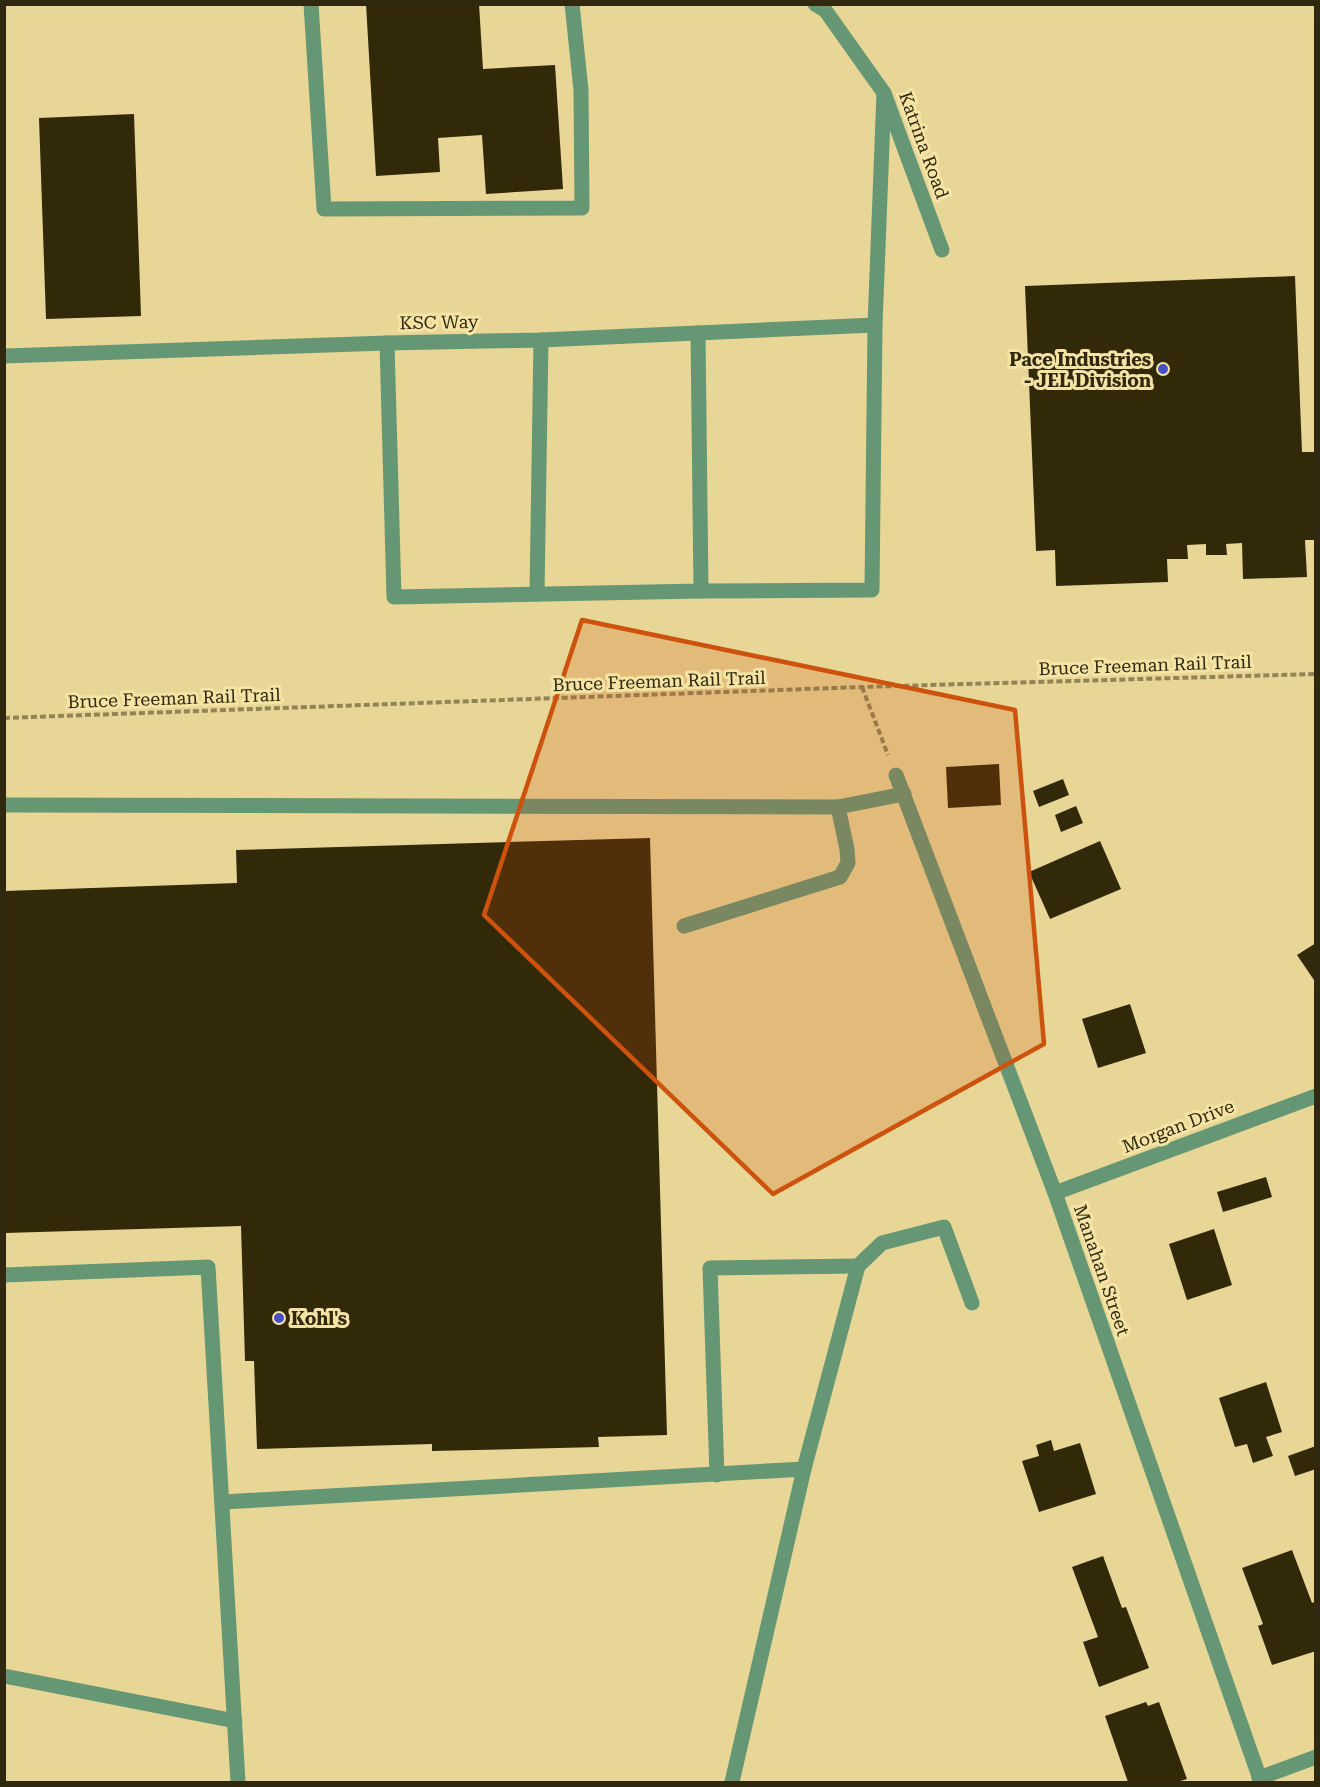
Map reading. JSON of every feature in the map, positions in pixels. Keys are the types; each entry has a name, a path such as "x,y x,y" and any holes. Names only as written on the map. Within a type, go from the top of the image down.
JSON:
{"street":[{"path":"311,4 324,208 582,208 581,90 572,4"},
{"name":"Katrina Road","path":"815,4 825,10 884,93 942,250"},
{"path":"387,343 394,597 872,590 875,325 884,93"},
{"name":"KSC Way","path":"4,356 541,340 875,325"},
{"path":"698,333 700,591"},
{"path":"537,594 541,340"},
{"name":"Manahan Street","path":"896,775 1055,1193 1260,1780"},
{"path":"4,805 838,807 904,794"},
{"path":"684,926 840,877 848,863 838,807"},
{"name":"Morgan Drive","path":"1055,1193 1316,1096"},
{"path":"732,1782 804,1469 858,1266 882,1243 944,1227 972,1303"},
{"path":"717,1475 710,1268 858,1266"},
{"path":"4,1275 208,1267 238,1782"},
{"path":"223,1502 804,1469"},
{"path":"4,1676 235,1721"},
{"path":"1260,1780 1316,1757"}],"path":[{"name":"Bruce Freeman Rail Trail","path":"4,718 862,687 1316,674"},
{"path":"862,687 896,775"}],"highlighted area":[{"path":"582,620 1015,710 1044,1044 773,1194 484,915"}],"building":[{"path":"366,4 479,4 483,69 555,65 563,189 486,194 482,135 438,138 440,172 376,176"},
{"path":"134,114 141,316 46,319 39,118"},
{"name":"Pace Industries - JEL Division","path":"1295,276 1302,452 1316,452 1316,540 1305,540 1307,577 1243,579 1242,543 1226,544 1227,555 1206,555 1206,544 1187,545 1188,559 1167,559 1168,582 1056,586 1055,550 1036,551 1025,286"},
{"path":"999,764 1001,805 948,808 946,767"},
{"path":"1063,779 1069,795 1039,807 1033,791"},
{"path":"1076,806 1083,823 1061,832 1055,815"},
{"path":"650,838 667,1435 598,1437 599,1447 432,1451 432,1444 257,1449 254,1361 245,1361 241,1226 5,1233 5,891 237,883 236,850"},
{"path":"1100,841 1121,889 1050,919 1029,872"},
{"path":"1316,943 1316,983 1297,955"},
{"path":"1130,1004 1146,1053 1098,1068 1082,1019"},
{"path":"1266,1177 1272,1197 1223,1212 1217,1192"},
{"path":"1214,1229 1232,1285 1187,1300 1169,1244"},
{"path":"1266,1382 1282,1432 1266,1437 1273,1456 1253,1463 1247,1444 1235,1447 1219,1398"},
{"path":"1051,1440 1054,1451 1080,1443 1096,1494 1039,1512 1022,1461 1039,1456 1036,1445"},
{"path":"1316,1446 1316,1469 1295,1476 1288,1456"},
{"path":"1292,1550 1312,1603 1316,1601 1316,1651 1272,1665 1258,1626 1263,1624 1242,1568"},
{"path":"1103,1556 1122,1608 1126,1607 1149,1668 1099,1687 1083,1642 1098,1637 1072,1567"},
{"path":"1146,1702 1148,1706 1159,1702 1187,1779 1177,1782 1128,1782 1105,1716"}],"place":[{"name":"Pace Industries - JEL Division","path":"1163,369"},
{"name":"Kohl's","path":"279,1318"}]}
